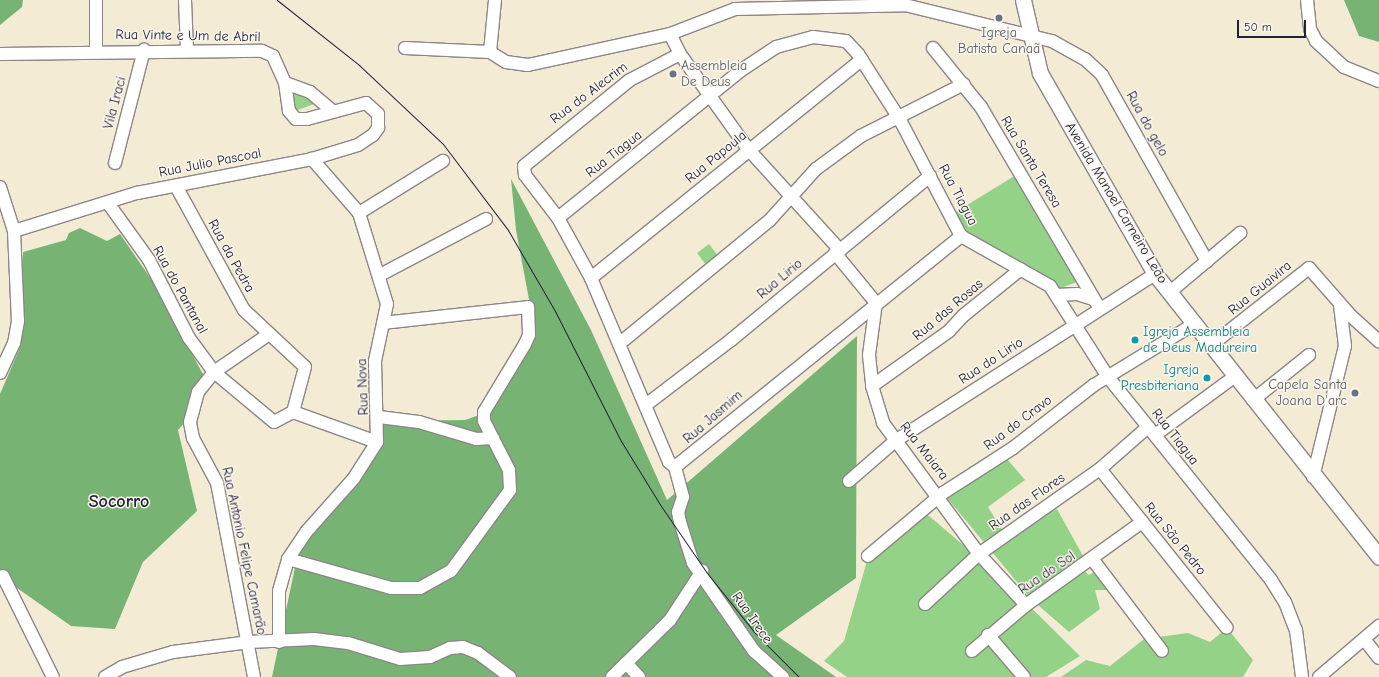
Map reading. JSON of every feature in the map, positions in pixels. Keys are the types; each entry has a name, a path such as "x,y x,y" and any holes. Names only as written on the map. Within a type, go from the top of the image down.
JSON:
{"main road":[{"name":"Avenida Manoel Carneiro Leão","path":"1023,0 1028,35 1044,79 1155,274 1313,477 1379,557"}],"street":[{"name":"Rua Vinte e Um de Abril","path":"96,0 96,51"},
{"path":"185,0 187,50"},
{"path":"404,48 490,52 495,0"},
{"path":"1307,0 1310,29 1316,41 1344,66 1379,81"},
{"name":"Rua do gelo","path":"490,52 506,62 528,65 670,34 734,4 904,2 1028,35 1072,51 1102,75 1207,261"},
{"path":"670,34 680,54 712,96 748,149 838,251 876,303"},
{"name":"Rua Tiagua","path":"558,218 712,96 740,71 788,41 837,38 852,46 862,59 899,118 961,236 1041,279 1056,295 1076,323 1108,377 1279,592 1296,630 1302,677"},
{"name":"Rua Santa Teresa","path":"933,48 964,84 1025,180 1096,304"},
{"name":"Rua Vinte e Um de Abril","path":"0,54 144,50 269,52 285,83 289,111 296,119 366,103"},
{"name":"Vila Iraci","path":"115,163 144,50"},
{"name":"Rua do Alecrim","path":"524,166 630,80 680,54"},
{"name":"Rua Papoula","path":"591,278 748,149 862,59"},
{"path":"285,83 310,92 333,111"},
{"path":"619,344 727,258 792,198 816,169 861,136 964,84"},
{"name":"Rua Julio Pascoal","path":"14,231 108,203 176,186 312,159 358,145 374,136 378,114 366,103"},
{"name":"Rua Nova","path":"279,642 279,591 288,559 307,531 354,478 376,442 379,418 375,360 387,304 380,275 359,213 312,159"},
{"path":"359,213 443,161"},
{"name":"Rua Jasmim","path":"524,166 528,179 558,218 591,278 619,344 647,404 664,451 675,467 876,303 961,236"},
{"name":"Rua Lirio","path":"647,404 930,176"},
{"name":"Rua da Pedra","path":"176,186 231,290 244,310 305,367 293,412"},
{"path":"0,187 3,218 14,231 18,321 14,342 0,373"},
{"name":"Rua do Pantanal","path":"108,203 149,260 189,338 214,372"},
{"path":"380,275 486,219"},
{"path":"1170,292 1240,233"},
{"name":"Rua Guaivira","path":"1210,346 1309,268 1340,305"},
{"name":"Rua das Rosas","path":"872,386 949,331 964,315 1021,269"},
{"name":"Rua do Lirio","path":"849,481 894,441 1076,323 1096,304 1155,274"},
{"path":"1056,295 1077,294 1096,304"},
{"name":"Rua Maiara","path":"876,303 869,355 872,386 878,410 894,441 940,496 979,554 1026,605"},
{"path":"1340,305 1379,341"},
{"path":"1313,477 1345,346 1340,305"},
{"path":"288,559 399,589 420,588 441,578 460,560 510,490 509,470 493,438 484,412 525,344 528,335 528,307 384,323"},
{"name":"Rua do Cravo","path":"868,556 940,496 1013,448 1108,377 1194,324"},
{"path":"269,334 214,372 274,422 293,412 376,442"},
{"path":"1253,400 1309,355"},
{"name":"Rua Antonio Felipe Camarão","path":"214,372 198,392 190,422 193,438 217,483 249,642 254,677"},
{"name":"Rua das Flores","path":"925,604 979,554 1152,431 1234,377"},
{"path":"379,418 419,422 476,439 493,438"},
{"name":"Rua Irece","path":"675,467 683,497 678,512 693,563 702,571 754,651 783,677"},
{"name":"Rua São Pedro","path":"1100,469 1227,628"},
{"name":"Rua do Sol","path":"972,651 988,635 1026,605 1093,560 1142,522"},
{"path":"1093,560 1162,651"},
{"path":"612,677 670,620 702,571"},
{"path":"3,576 53,677"},
{"path":"1319,677 1379,626"},
{"path":"988,635 1024,677"},
{"path":"1364,639 1379,658"},
{"path":"105,677 148,658 249,642 336,640 400,659 430,657 450,648 463,647 478,653 510,677"},
{"path":"626,663 639,677"}],"green space":[{"path":"0,0 23,0 22,7 0,25"},
{"path":"1344,0 1379,0 1379,42 1359,36"},
{"path":"288,90 315,100 314,104 295,111"},
{"path":"1016,175 1077,282 1058,289 969,235 954,213"},
{"path":"511,179 591,330 667,500 857,336 856,578 776,635 836,677 272,677 298,553 387,421 465,420 488,412 533,321 516,230"},
{"path":"80,228 107,241 120,234 151,279 204,376 192,390 186,421 178,430 197,511 143,562 115,629 71,626 0,576 0,394 21,345 23,252 66,240 69,233"},
{"path":"709,244 722,261 710,270 697,253"},
{"path":"1007,459 1025,480 988,507 1004,533 1057,509 1083,556 1074,562 1089,575 1099,569 1109,590 1095,590 1100,609 1069,632 1031,599 943,493"},
{"path":"922,510 995,572 1080,656 1046,677 847,677 824,661 844,641 867,561"},
{"path":"1227,628 1253,660 1243,677 1061,677 1086,660 1110,666 1144,639 1188,633 1210,642"}],"tram line":[{"path":"277,0 359,65 443,144 508,230 555,311 621,441 661,506 707,573 755,633 799,677"}],"place":[{"name":"Igreja Batista Canaã","path":"999,18"},
{"name":"Assembleia De Deus","path":"673,74"},
{"name":"Igreja Assembleia de Deus Madureira","path":"1135,340"},
{"name":"Igreja Presbiteriana","path":"1207,378"},
{"name":"Capela Santa Joana D'arc","path":"1355,393"}],"district":[{"name":"Socorro","path":"119,502"}]}
